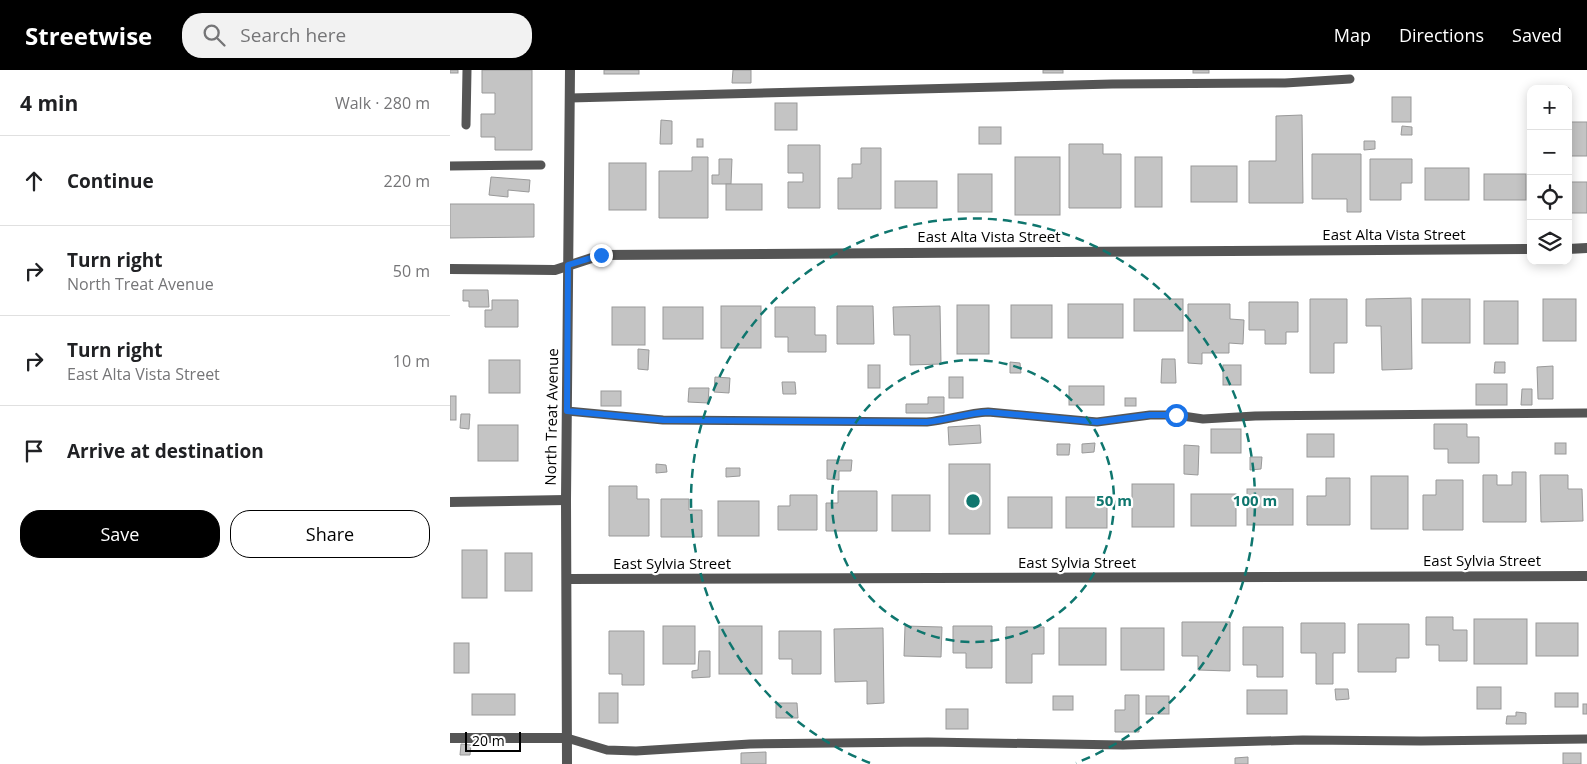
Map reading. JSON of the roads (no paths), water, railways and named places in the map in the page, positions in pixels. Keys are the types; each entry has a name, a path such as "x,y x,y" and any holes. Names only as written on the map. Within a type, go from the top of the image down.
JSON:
{"street":[{"name":"North Treat Avenue","path":"567,764 566,500 570,70"},
{"path":"1572,248 1587,248"},
{"name":"East Alta Vista Street","path":"450,269 555,270 601,255 1527,249"},
{"path":"450,502 566,500"},
{"name":"East Sylvia Street","path":"567,579 1587,576"},
{"path":"450,738 567,738"}],"lane":[{"path":"466,125 467,70"},
{"path":"570,98 1112,84 1286,83 1350,79"},
{"path":"450,166 541,165"},
{"path":"567,411 663,420 927,422 951,420 972,413 988,412 1097,422 1150,415 1176,415 1202,419 1587,413"},
{"path":"567,738 607,750 636,751 759,744 928,742 1123,746 1293,740 1587,739"}]}
